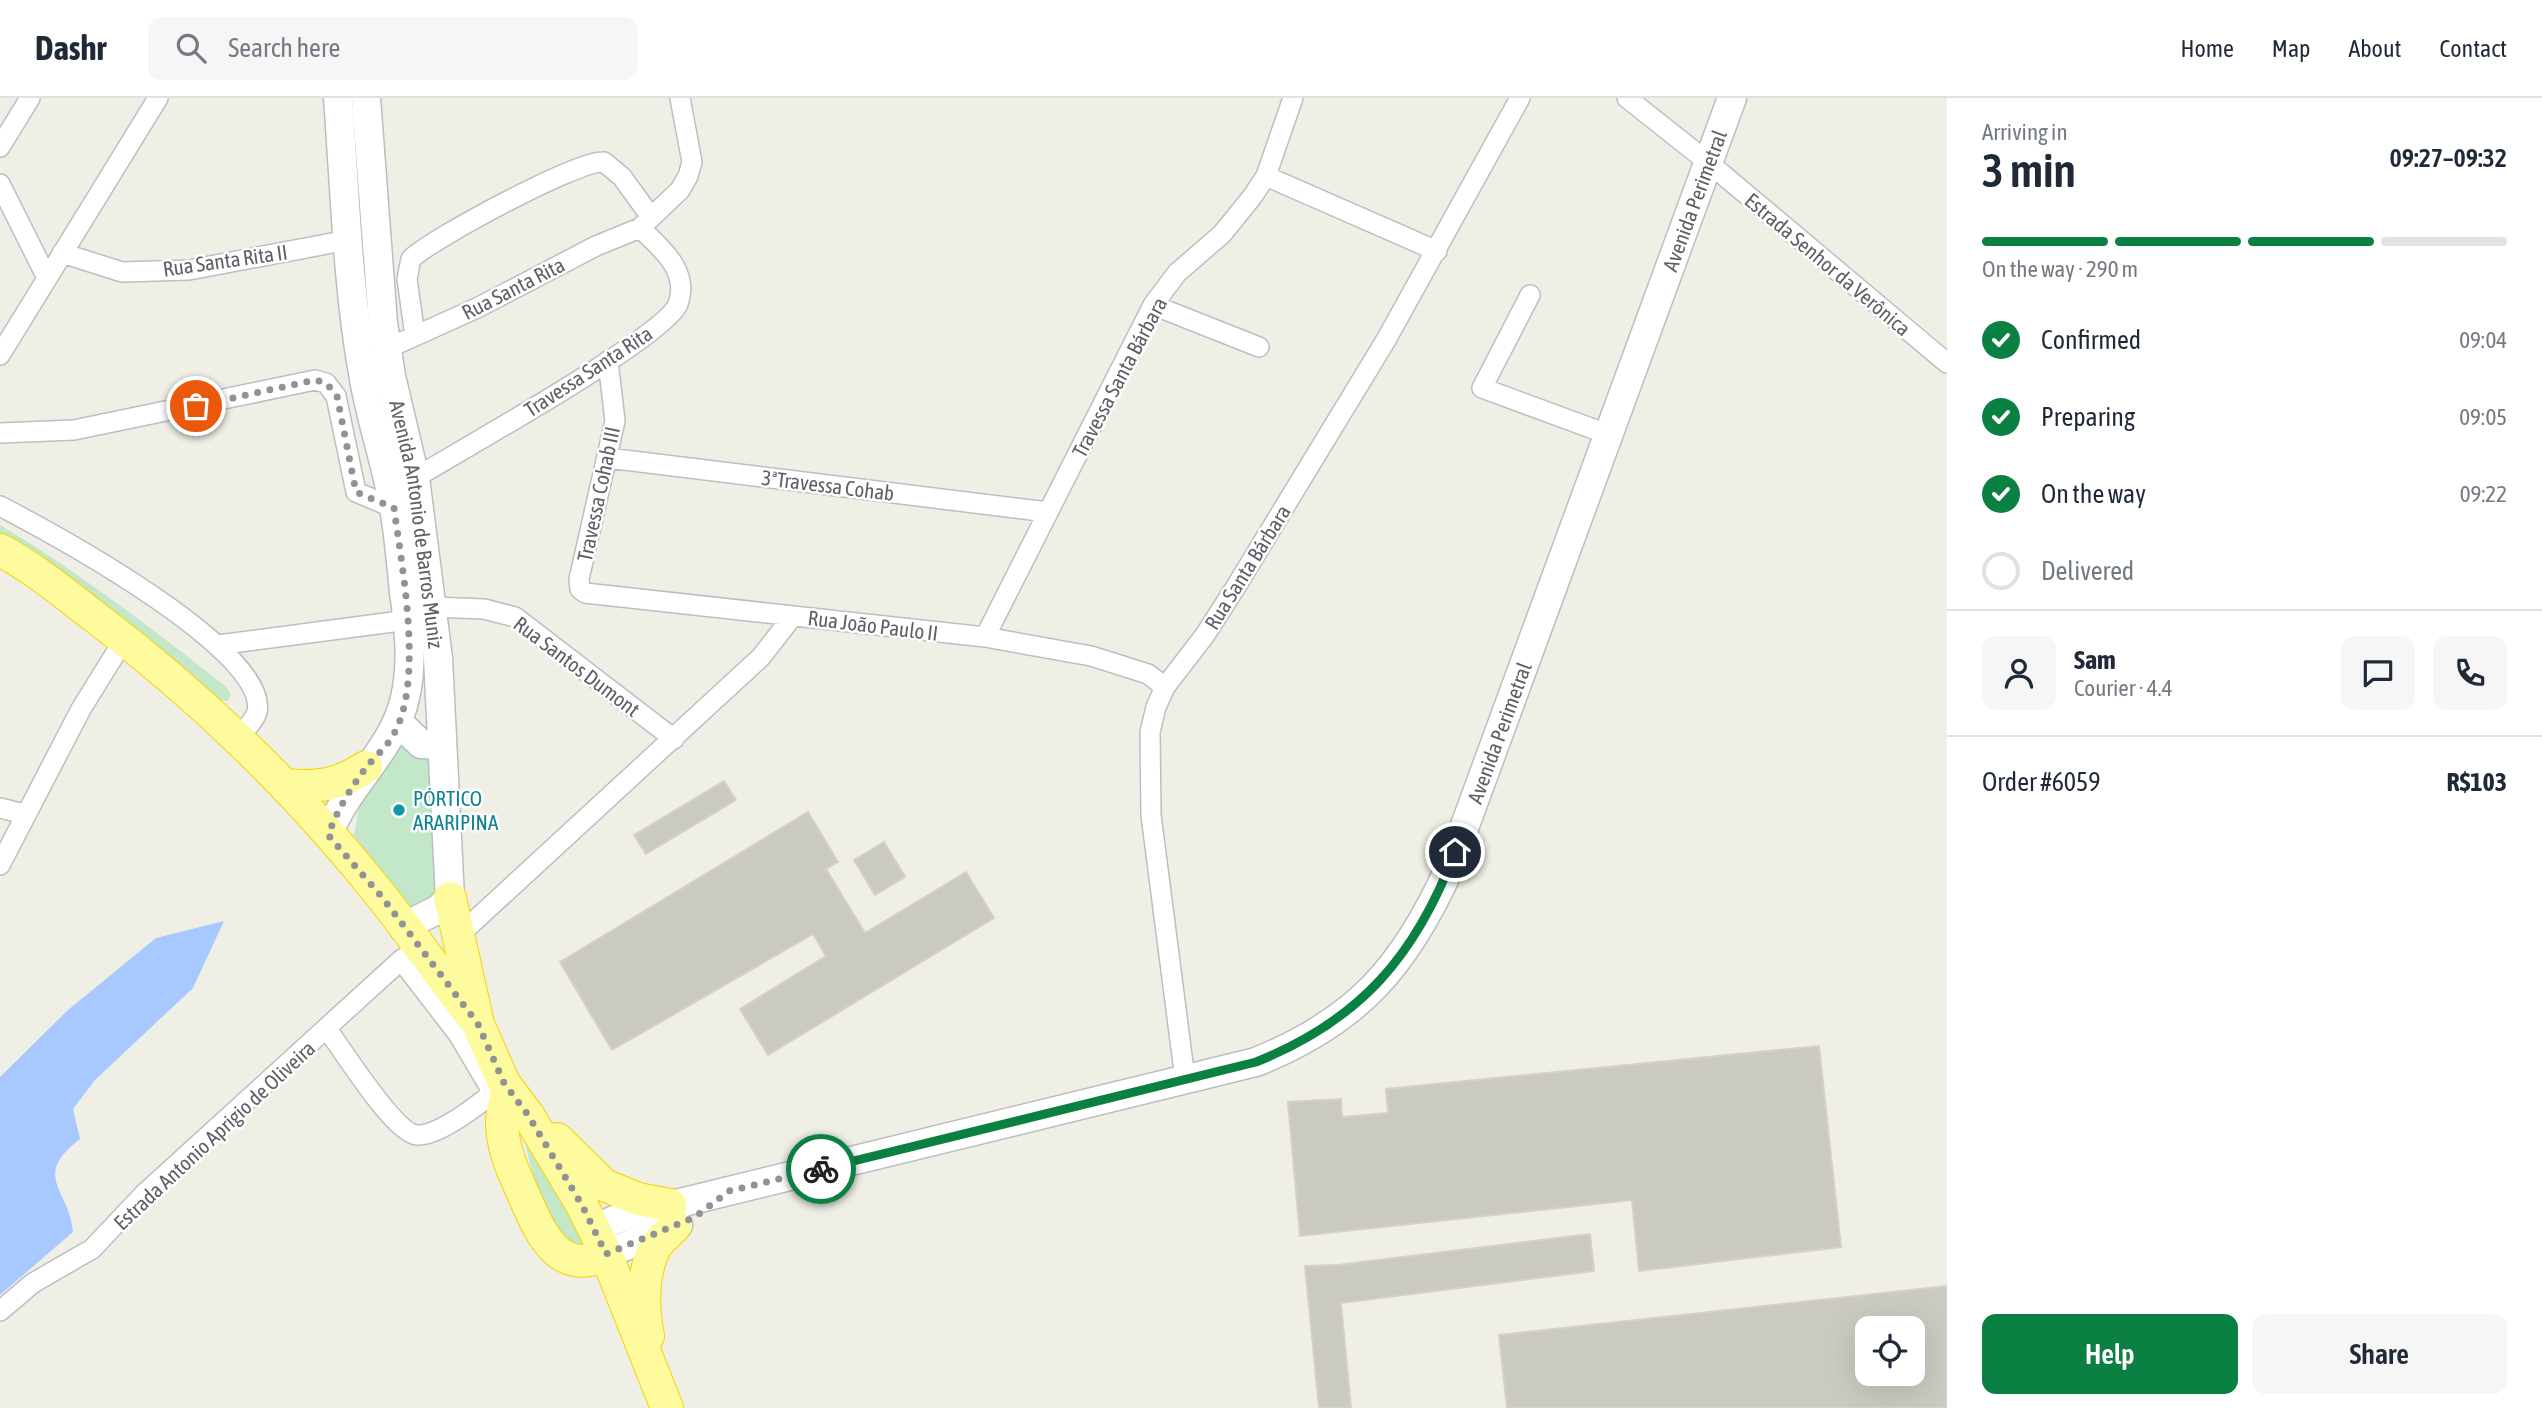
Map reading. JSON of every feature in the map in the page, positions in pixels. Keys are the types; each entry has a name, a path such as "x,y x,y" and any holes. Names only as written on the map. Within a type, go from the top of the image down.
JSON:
{"highway":[{"path":"0,550 23,563 125,638 237,737 285,785 328,835 408,945 478,1024"},
{"path":"285,785 314,788 344,782 366,767"},
{"path":"450,898 478,1024 502,1088 502,1121 508,1164 532,1220 546,1241 567,1258 583,1263 600,1242"},
{"path":"502,1088 604,1185 672,1216 653,1249 648,1272 646,1327 661,1395"},
{"path":"528,1115 582,1205 600,1242 661,1395"}],"main road":[{"name":"Avenida Antonio de Barros Muniz","path":"338,98 348,240 362,373 420,614 442,745 450,898"},
{"name":"Avenida Antonio de Barros Muniz","path":"328,835 338,809 366,767 393,736 420,614 415,478 386,349 366,98"},
{"name":"Avenida Perimetral","path":"672,1216 711,1208 729,1191 1256,1062 1291,1048 1330,1024 1368,993 1399,961 1425,921 1462,835 1732,98"},
{"path":"398,722 421,744 442,745"},
{"path":"408,945 450,898"},
{"path":"600,1242 672,1216"}],"street":[{"path":"0,146 30,98"},
{"path":"0,355 158,98"},
{"path":"646,222 680,190 692,162 680,98"},
{"name":"Travessa Santa Bárbara","path":"985,638 1153,305 1177,273 1222,234 1266,176 1293,98"},
{"name":"Rua Santa Bárbara","path":"1185,1079 1151,815 1150,732 1165,687 1205,635 1237,585 1437,251 1520,98"},
{"name":"Estrada Senhor da Verônica","path":"1627,98 1710,163 1947,363"},
{"name":"Travessa Santa Rita","path":"415,336 407,279 411,259 450,233 590,163 604,162 622,177 646,222 677,269 681,284 677,305 662,324 608,361 415,478"},
{"path":"1266,176 1437,251"},
{"path":"0,184 47,278"},
{"name":"Rua Santa Rita","path":"386,349 477,308 646,222"},
{"name":"Rua Santa Rita II","path":"62,253 122,272 189,270 348,240"},
{"path":"1530,295 1482,388 1607,434"},
{"path":"1153,305 1259,347"},
{"name":"Travessa Cohab III","path":"579,585 615,421 608,361"},
{"path":"0,433 74,430 315,380 326,383 337,396 356,492 394,508"},
{"name":"3ªTravessa Cohab","path":"608,458 1048,512"},
{"path":"0,506 91,556 161,601 218,645 251,686 257,699 257,712 237,737"},
{"name":"Rua João Paulo II","path":"579,585 585,593 593,596 985,638 1091,656 1148,674 1165,687"},
{"name":"Rua Santos Dumont","path":"218,645 420,614 484,609 515,617 674,738"},
{"path":"457,937 761,657 793,616"},
{"path":"0,865 24,814 125,638"},
{"path":"0,808 24,814"},
{"path":"327,1029 387,1111 404,1129 415,1135 429,1133 452,1121 502,1088 458,1034 408,945"},
{"name":"Estrada Antonio Aprigio de Oliveira","path":"0,1311 33,1283 92,1248 144,1194 327,1029 408,945"}],"green space":[{"path":"0,525 87,582 170,643 225,686 231,694 228,701 219,700 0,538"},
{"path":"408,738 437,757 442,898 417,918 354,836 361,795"},
{"path":"520,1119 564,1199 588,1252 564,1238 547,1214 535,1182"}],"water":[{"path":"224,921 193,988 95,1080 73,1109 80,1139 65,1152 55,1174 73,1232 0,1295 0,1077 68,1010 156,938"}],"building":[{"path":"724,781 736,800 646,854 634,835"},
{"path":"808,812 838,862 826,869 865,933 966,872 994,918 768,1055 740,1009 826,956 813,934 612,1050 560,962"},
{"path":"884,842 905,877 875,895 854,860"},
{"path":"1819,1046 1841,1247 1639,1271 1632,1200 1300,1236 1288,1102 1341,1099 1342,1117 1388,1113 1386,1089"},
{"path":"1590,1234 1594,1271 1341,1303 1351,1408 1319,1408 1305,1266 1338,1265"},
{"path":"1947,1286 1947,1408 1507,1408 1499,1335"}],"way so far":[{"path":"196,406 315,380 326,383 337,396 352,460 356,492 394,508 408,620 406,695 393,736 349,792 338,809 328,835 382,897 478,1024 504,1083 528,1115 582,1205 606,1254 695,1217 711,1208 729,1191 821,1169"}],"place":[{"name":"PÓRTICO ARARIPINA","path":"399,810"}],"route":[{"path":"821,1169 1256,1062 1291,1048 1330,1024 1368,993 1399,961 1425,921 1455,852"}]}
